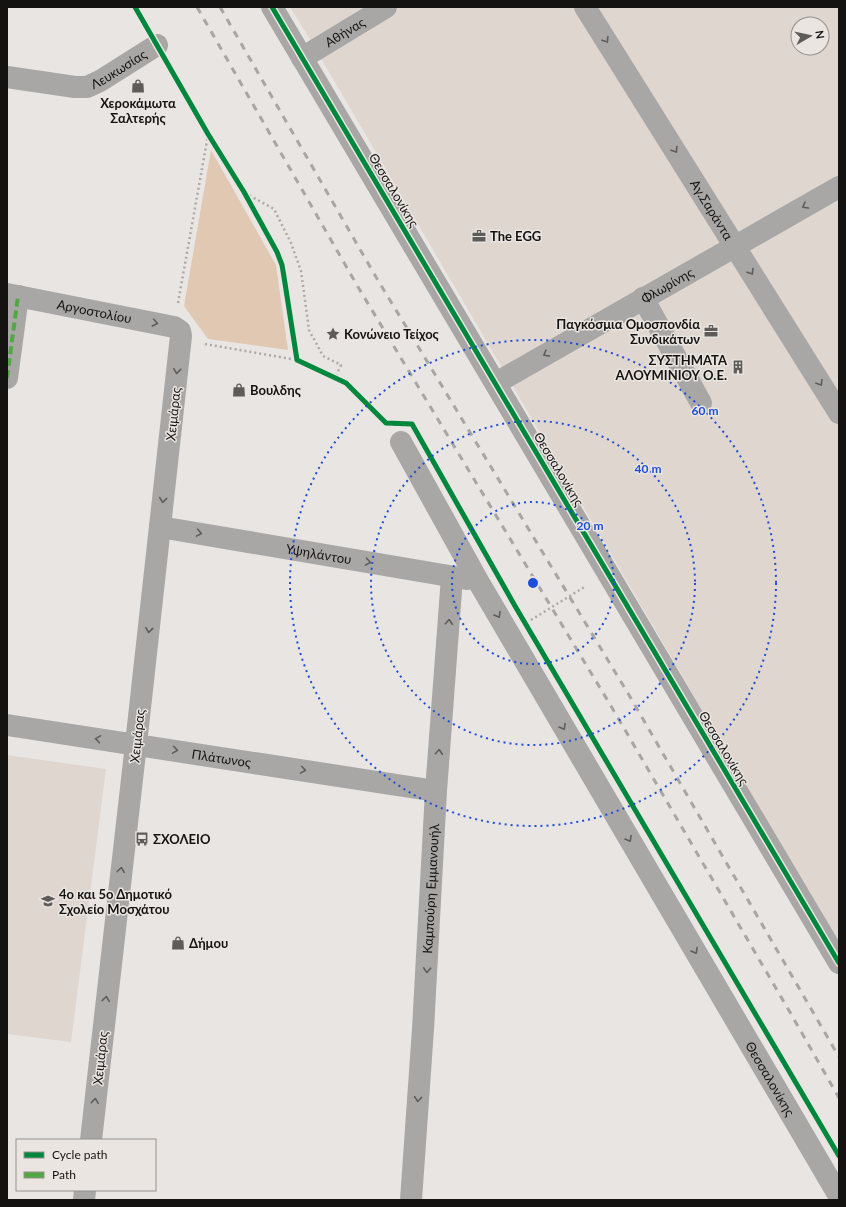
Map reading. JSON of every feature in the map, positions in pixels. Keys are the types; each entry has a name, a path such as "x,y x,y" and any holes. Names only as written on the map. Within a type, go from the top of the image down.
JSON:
{"street":[{"name":"Θεσσαλονίκης","path":"272,7 839,963"},
{"name":"Αθήνας","path":"302,58 386,7"},
{"name":"Αγ.Σαράντα","path":"585,7 839,413"},
{"name":"Λευκωσίας","path":"7,77 75,87 87,87 100,81 157,45"},
{"name":"Φλωρίνης","path":"496,383 839,187"},
{"name":"Αργοστολίου","path":"12,295 178,333"},
{"path":"7,378 12,295"},
{"path":"643,298 701,403"},
{"name":"Χειμάρας","path":"91,1139 160,526 178,333"},
{"name":"Θεσσαλονίκης","path":"397,433 478,581 839,1196"},
{"name":"Υψηλάντου","path":"160,526 478,581"},
{"name":"Καμπούρη Εμμανουήλ","path":"411,1200 423,1029 436,791 452,577"},
{"name":"Πλάτωνος","path":"7,725 436,791"}],"path":[{"path":"135,7 208,134 244,192 277,252 282,265 297,360"},
{"path":"208,134 178,333 297,360 346,383 397,433"},
{"path":"244,192 274,209 291,243 301,271 309,330 323,356 341,365 335,378"},
{"path":"531,620 592,583"}],"shaded area":[{"path":"290,7 839,7 839,944 305,31"},
{"path":"211,150 276,265 288,350 208,339 184,306"},
{"name":"4ο και 5ο Δημοτικό Σχολείο Μοσχάτου","path":"7,755 106,769 71,1042 7,1034"}],"railway":[{"path":"197,7 358,287 611,706 839,1098"},
{"path":"220,7 376,277 629,695 839,1057"}],"marked path":[{"path":"7,378 18,296"}],"cycle path":[{"path":"135,7 208,134 244,192 277,252 282,265 297,360 346,383 386,423 412,424 515,606 839,1156"},
{"path":"272,7 839,963"}],"place":[{"name":"Χεροκάμωτα Σαλτερής","path":"138,86"},
{"name":"The EGG","path":"479,236"},
{"name":"Παγκόσμια Ομοσπονδία Συνδικάτων","path":"711,331"},
{"name":"Κονώνειο Τείχος","path":"333,334"},
{"name":"ΣΥΣΤΗΜΑΤΑ ΑΛΟΥΜΙΝΙΟΥ Ο.Ε.","path":"738,367"},
{"name":"Βουλδης","path":"239,390"},
{"name":"ΣΧΟΛΕΙΟ","path":"142,839"},
{"name":"4ο και 5ο Δημοτικό Σχολείο Μοσχάτου","path":"48,901"},
{"name":"Δήμου","path":"178,943"}]}
